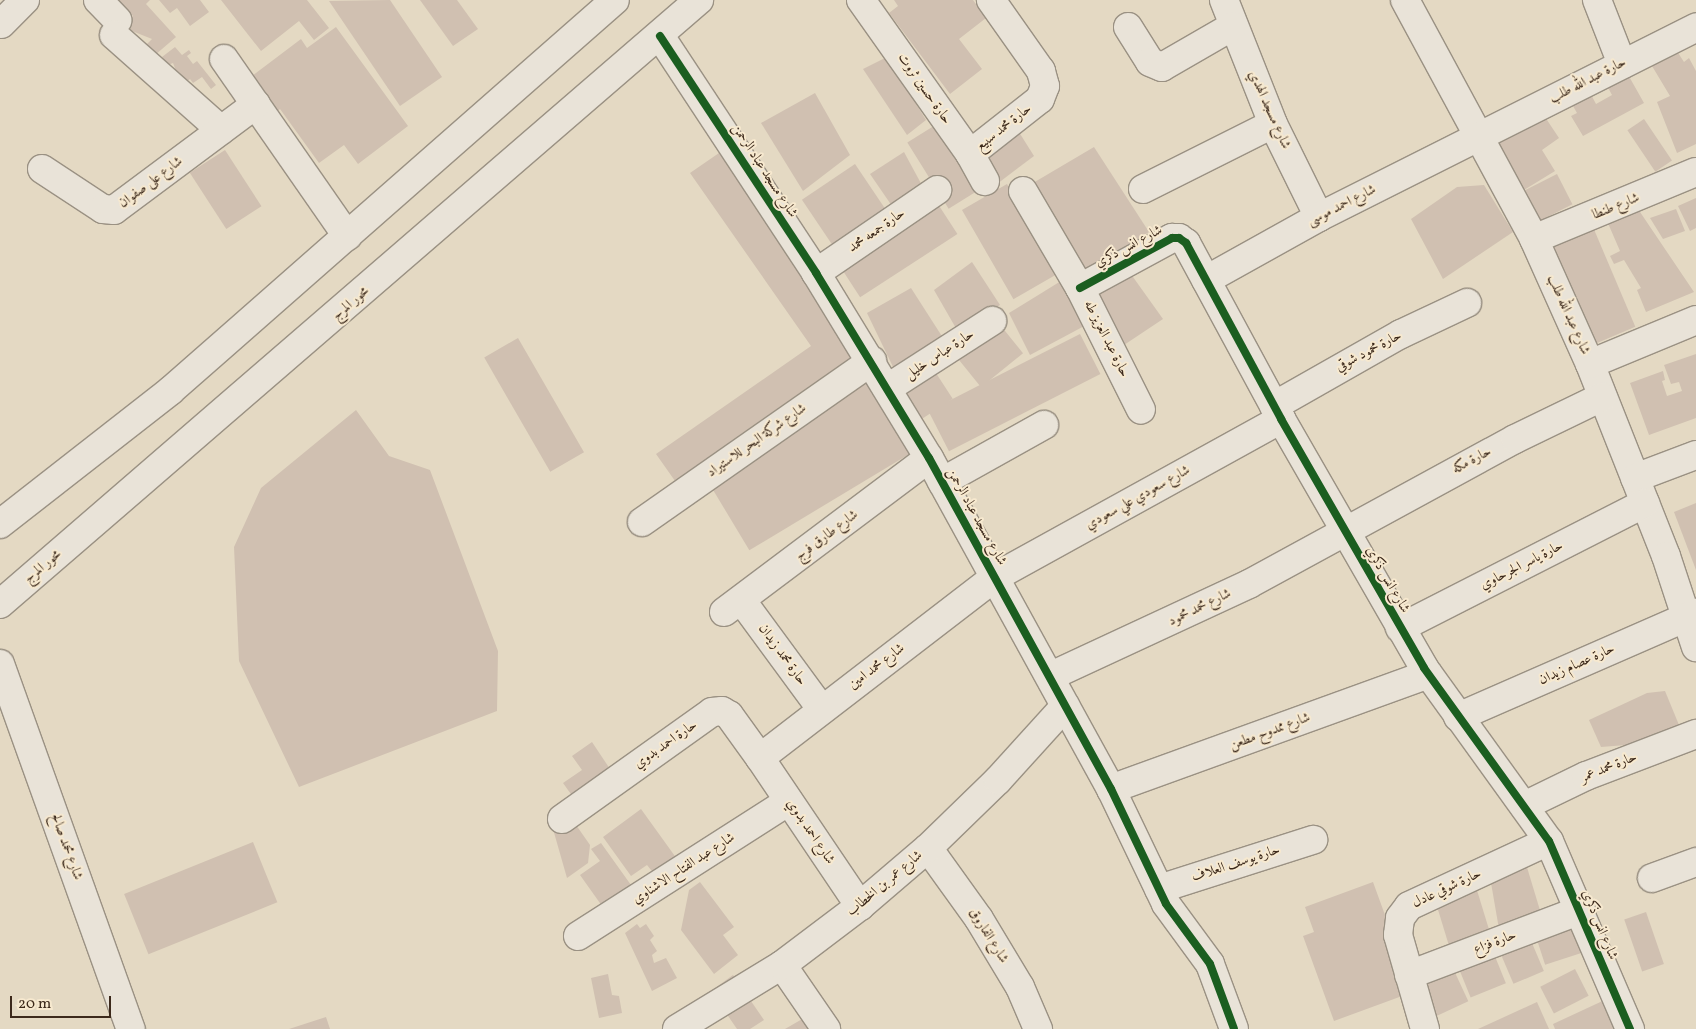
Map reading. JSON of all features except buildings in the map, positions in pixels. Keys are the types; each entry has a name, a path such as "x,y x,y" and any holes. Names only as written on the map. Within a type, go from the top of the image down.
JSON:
{"street":[{"path":"1,24 25,0"},
{"path":"98,0 116,27 221,130"},
{"path":"0,524 170,391 615,0"},
{"name":"محور المرج","path":"0,604 660,36 699,0"},
{"name":"حارة حسين ثروت","path":"861,0 970,154 985,181"},
{"name":"حارة محمد سبيع","path":"970,154 1040,99 1045,86 1041,70 992,0"},
{"name":"شارع مسجد الهدي","path":"1224,0 1273,124 1319,217"},
{"name":"شارع عبد الله طلب","path":"1405,0 1534,240 1590,364 1634,478 1691,615 1696,647"},
{"path":"1597,0 1622,64"},
{"path":"1128,27 1150,62 1162,67 1233,26"},
{"name":"حارة عبد الله طلب","path":"1480,137 1696,27"},
{"name":"شارع مسجد عباد الرحمن","path":"660,36 816,273 872,361 929,458 1051,676 1111,790 1166,904 1210,964 1234,1029"},
{"path":"224,58 347,236"},
{"name":"شارع على صفوان","path":"42,169 103,210 114,210 256,104"},
{"path":"1143,189 1273,124"},
{"name":"شارع احمد موسى","path":"1206,280 1319,217 1480,137"},
{"name":"شارع طنطا","path":"1534,240 1696,172"},
{"name":"حارة جمعه محمد","path":"816,273 937,190"},
{"name":"حارة عبد العزيز طه","path":"1023,191 1080,288 1142,410"},
{"name":"شارع انس ذكري","path":"1080,288 1172,238 1179,238 1186,243 1277,412 1400,628 1428,674 1458,717 1549,841 1581,910 1630,1029"},
{"name":"حارة محمود شوقي","path":"1277,412 1336,368 1467,303"},
{"path":"1590,364 1696,320"},
{"name":"حارة عباس خليل","path":"888,388 992,321"},
{"name":"شارع شركة البحر للاستيراد","path":"642,522 872,361"},
{"name":"حارة مكه","path":"1345,532 1506,443 1602,397"},
{"name":"شارع سعودي علي سعودي","path":"995,577 1277,412"},
{"path":"942,482 1044,425"},
{"path":"1634,478 1696,455"},
{"name":"شارع طارق فرج","path":"733,607 929,458"},
{"name":"حارة ياسر الجرحاوي","path":"1400,628 1645,503"},
{"name":"شارع محمد محمود","path":"1051,676 1196,610 1345,532"},
{"name":"شارع محمد امين","path":"760,758 995,577"},
{"name":"حارة محمد زيدان","path":"733,607 822,710"},
{"name":"حارة عصام زيدان","path":"1458,717 1691,615"},
{"name":"شارع محمد صالح","path":"0,664 131,1029"},
{"name":"شارع ممدوح مطعن","path":"1111,790 1428,674"},
{"name":"شارع عمر بن الخطاب","path":"677,1029 782,965 860,906 928,848 998,780 1066,706"},
{"name":"حارة احمد بدوي","path":"562,819 712,712 722,711 729,715 760,758"},
{"name":"حارة محمد عمر","path":"1524,806 1586,776 1696,734"},
{"name":"شارع احمد بدوي","path":"760,758 860,906"},
{"name":"شارع عبد الفتاح الاشناوي","path":"578,936 789,801"},
{"name":"حارة يوسف العلاف","path":"1159,889 1313,840"},
{"name":"حارة شوقي عادل","path":"1425,1029 1398,935 1400,918 1409,906 1549,841"},
{"name":"شارع الفاروق","path":"928,848 979,919 1020,987 1038,1029"},
{"path":"1652,878 1696,862"},
{"name":"حارة فزاع","path":"1409,975 1581,910"},
{"path":"782,965 826,1029"}],"cycle path":[{"path":"660,36 816,273 929,458 1111,789 1166,904 1210,964 1234,1029"},
{"path":"1080,288 1172,238 1179,238 1186,243 1281,419 1424,668 1549,841 1630,1029"}]}
